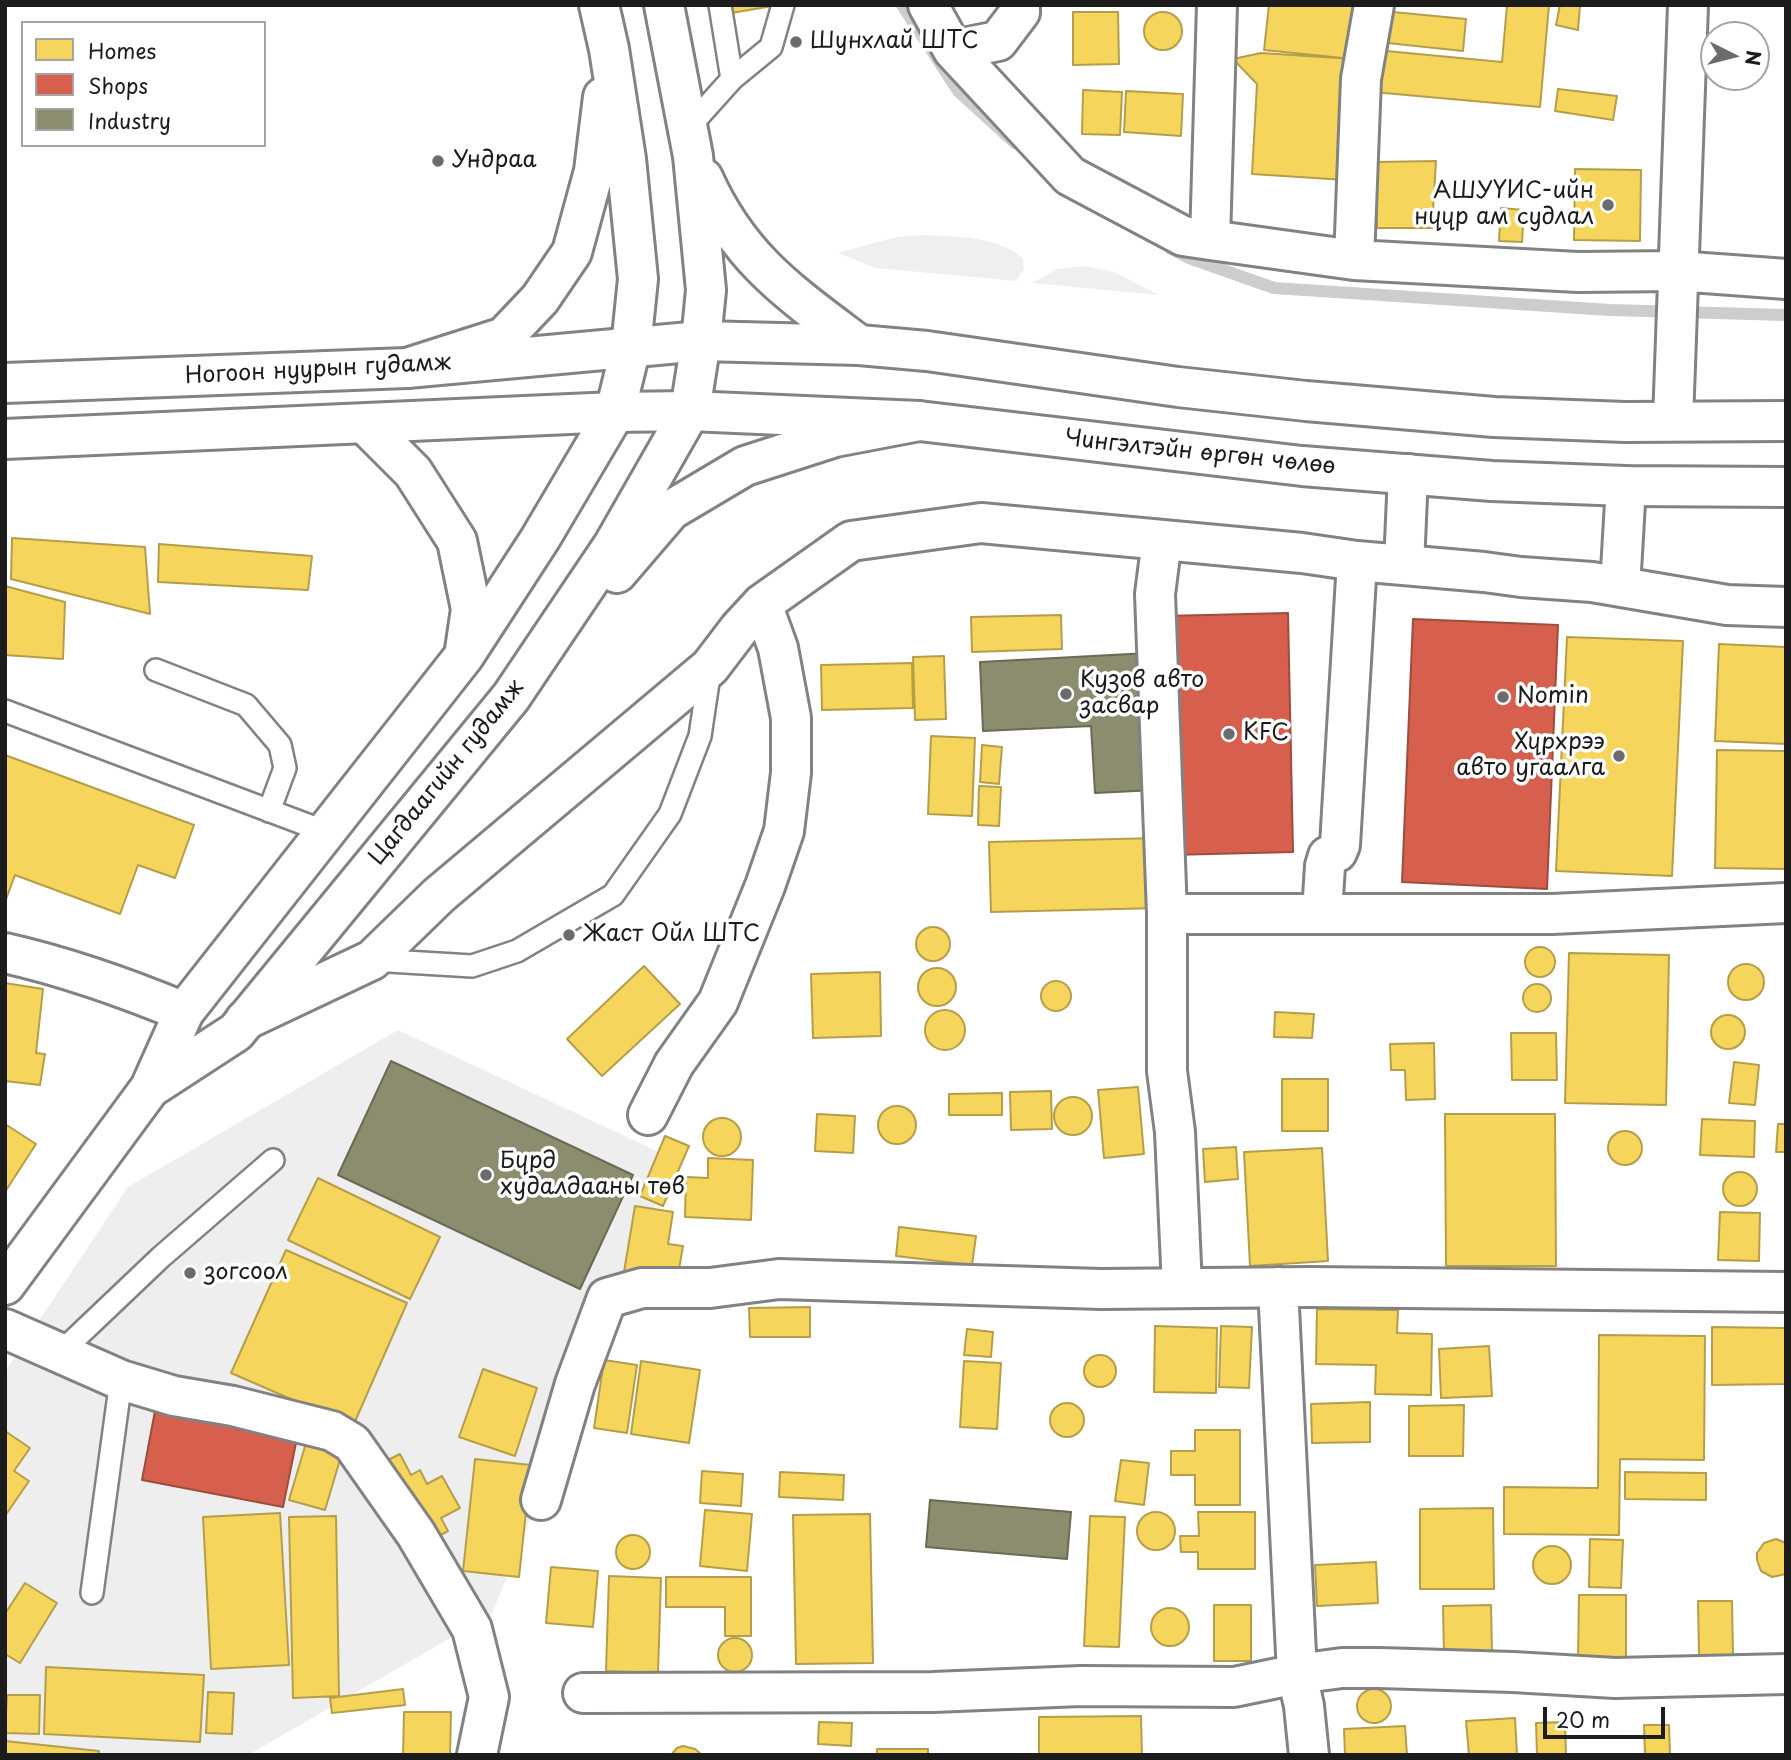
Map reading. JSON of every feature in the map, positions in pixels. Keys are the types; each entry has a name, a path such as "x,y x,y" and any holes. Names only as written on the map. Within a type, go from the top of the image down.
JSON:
{"street":[{"name":"Цагдаагийн гудамж","path":"5,1285 150,1088 184,1012 464,656 540,539 615,412 631,347 638,279 626,159 609,49 599,5"},
{"path":"664,5 690,142 706,290 690,411"},
{"path":"928,5 953,50 1070,176 1183,236 1354,260 1578,272 1786,279"},
{"path":"953,50 998,41 1020,12 1020,5"},
{"path":"1210,240 1217,5"},
{"path":"1354,260 1362,79 1374,5"},
{"path":"1673,421 1688,5"},
{"path":"407,368 504,337 540,299 572,252 594,171 609,49"},
{"path":"690,142 717,209 744,247 781,286 859,345"},
{"path":"631,347 701,341 859,345 927,351 1178,387 1494,417 1625,422 1786,421"},
{"name":"Ногоон нуурын гудамж","path":"5,383 407,368 631,347"},
{"name":"Цагдаагийн гудамж","path":"150,1088 236,1031 511,697 614,544 690,411"},
{"name":"Чингэлтэйн өргөн чөлөө","path":"615,412 690,411 919,421 1276,463 1492,481 1626,486 1786,487"},
{"path":"5,439 615,412"},
{"path":"511,697 671,510 745,466 835,437 919,421"},
{"path":"365,424 413,472 457,541 471,609 464,656"},
{"path":"1404,565 1408,474"},
{"path":"1620,587 1626,486"},
{"path":"245,1020 372,960 439,895 710,667 762,604 850,541 981,523 1302,553 1521,578 1592,582 1727,605 1786,607"},
{"path":"1162,540 1155,594 1167,914 1167,1071 1175,1132 1182,1287"},
{"path":"1322,913 1325,866 1328,856 1337,852 1340,845 1357,561"},
{"path":"648,1115 674,1064 718,1002 784,831 791,773 791,718 778,648 762,604"},
{"path":"1167,914 1552,914 1786,903"},
{"path":"5,953 54,964 184,1012"},
{"path":"541,1500 575,1384 607,1298 642,1288 710,1289 779,1279 1101,1289 1278,1287 1786,1292"},
{"path":"1278,1287 1297,1674 1304,1706 1309,1755"},
{"path":"5,1329 121,1380 174,1396 233,1406 332,1432 352,1443 416,1534 472,1629 489,1697 477,1755"},
{"path":"583,1693 933,1692 1081,1686 1234,1687 1342,1668 1413,1668 1615,1678 1786,1674"}],"lane":[{"path":"720,5 732,79"},
{"path":"690,142 732,79 771,47 783,5"},
{"path":"372,960 472,966 517,951 612,895 670,814 700,736 710,667"},
{"path":"156,670 246,705 280,745 285,768 269,811"},
{"path":"5,711 326,832"},
{"path":"60,1353 161,1256 273,1160"},
{"path":"92,1593 121,1380"}],"shaded area":[{"path":"896,237 963,237 1002,245 1023,259 1024,269 1016,281 876,268 838,253"},
{"path":"1084,266 1114,272 1159,295 1032,283 1058,269"},
{"path":"398,1030 674,1159 492,1614 248,1755 5,1755 5,1372 128,1187"}],"building: Homes":[{"path":"724,5 778,5 726,14"},
{"path":"1269,5 1359,6 1353,59 1264,50"},
{"path":"1507,5 1549,5 1540,107 1373,92 1376,50 1502,62"},
{"path":"1560,5 1580,5 1578,30 1556,25"},
{"path":"1073,12 1118,12 1119,64 1073,65"},
{"path":"1163,12 1176,18 1182,31 1176,44 1163,50 1150,44 1144,31 1150,18"},
{"path":"1393,12 1466,19 1463,51 1378,42"},
{"path":"1261,53 1353,59 1346,180 1252,174 1257,84 1233,59"},
{"path":"1558,89 1617,96 1613,120 1555,111"},
{"path":"1083,90 1122,92 1120,135 1082,134"},
{"path":"1126,91 1183,94 1181,136 1124,132"},
{"path":"1436,161 1432,228 1377,228 1376,162"},
{"name":"АШУҮИС-ийн нүүр ам судлал","path":"1575,169 1641,170 1640,241 1574,240"},
{"path":"1501,208 1524,210 1522,242 1499,241"},
{"path":"12,538 145,547 150,614 11,579"},
{"path":"159,544 312,556 308,590 158,582"},
{"path":"5,586 65,602 63,659 5,655"},
{"path":"1061,615 1062,649 972,652 971,617"},
{"name":"Хүрхрээ авто угаалга","path":"1567,637 1683,641 1672,876 1556,871"},
{"path":"1719,644 1786,647 1786,744 1715,741"},
{"path":"944,656 946,719 915,720 913,657"},
{"path":"912,663 913,708 822,710 821,665"},
{"path":"931,736 975,738 972,816 928,814"},
{"path":"982,745 1002,747 999,784 980,782"},
{"path":"1717,750 1786,751 1786,869 1715,868"},
{"path":"5,755 194,825 175,878 138,865 120,914 15,875 5,902"},
{"path":"979,786 1001,787 999,826 978,825"},
{"path":"1158,838 1161,908 991,912 989,842"},
{"path":"933,927 945,932 950,944 945,956 933,961 921,956 916,944 921,932"},
{"path":"1540,947 1546,948 1554,956 1554,968 1546,976 1540,977 1534,976 1526,968 1525,962 1526,956 1534,948"},
{"path":"1569,953 1669,955 1666,1105 1565,1103"},
{"path":"1746,964 1759,969 1764,982 1759,995 1746,1000 1733,995 1728,982 1733,969"},
{"path":"644,966 680,1004 602,1076 567,1039"},
{"path":"937,968 950,974 956,987 950,1000 937,1006 924,1000 918,987 924,974"},
{"path":"880,972 881,1036 813,1038 811,974"},
{"path":"1056,981 1067,985 1071,996 1067,1007 1056,1011 1045,1007 1041,996 1045,985"},
{"path":"5,983 43,989 36,1053 45,1054 40,1085 5,1081"},
{"path":"1537,984 1547,988 1551,998 1547,1008 1537,1012 1527,1008 1523,998 1527,988"},
{"path":"945,1010 953,1011 959,1016 964,1022 964,1038 959,1044 953,1049 945,1050 937,1049 931,1044 926,1038 925,1030 926,1022 931,1016 937,1011"},
{"path":"1275,1012 1314,1014 1312,1038 1274,1037"},
{"path":"1728,1015 1740,1020 1745,1032 1740,1044 1728,1049 1716,1044 1711,1032 1716,1020"},
{"path":"1511,1033 1556,1033 1557,1080 1512,1080"},
{"path":"1434,1043 1435,1099 1406,1100 1405,1070 1391,1070 1390,1044"},
{"path":"1734,1062 1759,1065 1755,1105 1729,1103"},
{"path":"1282,1079 1328,1079 1328,1131 1282,1131"},
{"path":"1138,1087 1144,1154 1104,1158 1098,1090"},
{"path":"1051,1091 1052,1129 1011,1130 1010,1092"},
{"path":"1002,1093 1002,1115 949,1115 949,1094"},
{"path":"1073,1097 1087,1102 1092,1116 1087,1130 1073,1135 1059,1130 1054,1116 1059,1102"},
{"path":"897,1106 910,1112 916,1125 910,1138 897,1144 884,1138 878,1125 884,1112"},
{"path":"817,1114 855,1116 853,1153 815,1151"},
{"path":"1445,1114 1555,1114 1556,1266 1446,1266"},
{"path":"722,1118 735,1124 741,1137 735,1150 722,1156 709,1150 703,1137 709,1124"},
{"path":"1702,1119 1755,1121 1754,1157 1700,1155"},
{"path":"5,1124 36,1144 5,1192"},
{"path":"1778,1124 1786,1124 1786,1152 1776,1152"},
{"path":"1625,1131 1637,1136 1642,1148 1637,1160 1625,1165 1613,1160 1608,1148 1613,1136"},
{"path":"665,1136 689,1146 663,1206 640,1196"},
{"path":"1236,1147 1238,1179 1205,1182 1203,1149"},
{"path":"1322,1148 1328,1261 1250,1266 1244,1152"},
{"path":"708,1158 753,1160 751,1220 685,1217 686,1177 708,1178"},
{"path":"1740,1172 1752,1177 1757,1189 1752,1201 1740,1206 1728,1201 1723,1189 1728,1177"},
{"path":"318,1178 440,1237 410,1299 288,1240"},
{"path":"635,1206 673,1212 668,1244 683,1246 677,1281 624,1272"},
{"path":"1720,1212 1760,1213 1759,1261 1718,1260"},
{"path":"899,1227 976,1236 972,1265 896,1256"},
{"path":"286,1250 407,1303 353,1426 231,1373"},
{"path":"810,1307 810,1337 750,1337 749,1308"},
{"path":"1317,1309 1398,1310 1397,1333 1432,1334 1431,1395 1375,1394 1376,1365 1316,1364"},
{"path":"1155,1326 1217,1328 1216,1393 1154,1392"},
{"path":"1221,1326 1252,1327 1249,1388 1219,1387"},
{"path":"1712,1327 1786,1328 1786,1384 1712,1385"},
{"path":"967,1329 993,1332 991,1357 964,1355"},
{"path":"1599,1335 1705,1336 1704,1460 1620,1459 1619,1535 1504,1534 1504,1487 1598,1488"},
{"path":"1489,1346 1492,1396 1441,1398 1439,1349"},
{"path":"1100,1355 1111,1360 1116,1371 1111,1382 1100,1387 1089,1382 1084,1371 1089,1360"},
{"path":"604,1360 637,1365 627,1433 594,1428"},
{"path":"641,1361 700,1370 689,1443 631,1434"},
{"path":"964,1361 1001,1363 997,1429 960,1427"},
{"path":"483,1369 537,1388 515,1456 459,1437"},
{"path":"1370,1402 1370,1442 1312,1443 1311,1404"},
{"path":"1067,1403 1079,1408 1084,1420 1079,1432 1067,1437 1055,1432 1050,1420 1055,1408"},
{"path":"1464,1405 1463,1456 1409,1456 1409,1406"},
{"path":"1195,1430 1240,1430 1240,1505 1195,1505 1195,1475 1171,1475 1171,1451 1195,1451"},
{"path":"5,1431 30,1448 14,1471 29,1481 5,1516"},
{"path":"306,1443 342,1453 325,1510 289,1500"},
{"path":"400,1454 411,1475 420,1470 427,1484 442,1476 460,1508 441,1518 448,1531 435,1538 450,1573 388,1460"},
{"path":"475,1459 531,1465 519,1577 463,1571"},
{"path":"1121,1460 1149,1463 1144,1505 1115,1501"},
{"path":"702,1471 743,1474 741,1506 700,1503"},
{"path":"780,1472 844,1475 843,1500 779,1497"},
{"path":"1625,1472 1706,1473 1706,1500 1625,1499"},
{"path":"1493,1508 1494,1589 1420,1589 1420,1509"},
{"path":"705,1510 752,1514 747,1571 700,1566"},
{"path":"1156,1512 1169,1518 1175,1531 1169,1544 1156,1550 1143,1544 1137,1531 1143,1518"},
{"path":"1198,1512 1255,1512 1255,1569 1198,1569 1198,1552 1181,1552 1180,1536 1199,1536"},
{"path":"280,1513 289,1665 211,1669 203,1517"},
{"path":"870,1514 873,1663 796,1664 793,1515"},
{"path":"336,1516 339,1696 293,1698 289,1517"},
{"path":"1090,1516 1125,1517 1119,1647 1084,1646"},
{"path":"633,1535 645,1540 650,1552 645,1564 633,1569 621,1564 616,1552 621,1540"},
{"path":"1590,1539 1623,1540 1621,1588 1589,1587"},
{"path":"1776,1539 1786,1543 1786,1574 1772,1577 1761,1571 1757,1553 1764,1543"},
{"path":"1552,1546 1565,1552 1571,1565 1565,1578 1552,1584 1539,1578 1533,1565 1539,1552"},
{"path":"1376,1562 1378,1603 1317,1606 1315,1565"},
{"path":"551,1567 598,1571 593,1627 546,1623"},
{"path":"609,1576 661,1578 658,1673 606,1671"},
{"path":"666,1577 751,1577 751,1636 725,1636 725,1607 666,1607"},
{"path":"25,1583 57,1603 20,1663 5,1654 5,1614"},
{"path":"1579,1595 1626,1595 1626,1662 1578,1661"},
{"path":"1698,1601 1732,1601 1733,1656 1699,1656"},
{"path":"1214,1605 1251,1605 1251,1661 1214,1661"},
{"path":"1491,1605 1492,1654 1444,1655 1443,1606"},
{"path":"1170,1608 1183,1614 1189,1627 1183,1640 1170,1646 1157,1640 1151,1627 1157,1614"},
{"path":"735,1638 747,1643 752,1655 747,1667 735,1672 723,1667 718,1655 723,1643"},
{"path":"46,1667 204,1675 200,1742 44,1734"},
{"path":"403,1689 405,1705 332,1713 330,1698"},
{"path":"1374,1689 1386,1694 1391,1706 1386,1718 1374,1723 1362,1718 1357,1706 1362,1694"},
{"path":"208,1692 234,1693 232,1734 206,1733"},
{"path":"7,1695 40,1695 39,1734 5,1733"},
{"path":"404,1712 451,1712 450,1755 403,1755"},
{"path":"1141,1716 1142,1755 1039,1755 1039,1717"},
{"path":"1515,1718 1517,1755 1469,1755 1466,1721"},
{"path":"819,1722 852,1723 851,1746 818,1744"},
{"path":"1565,1722 1566,1755 1537,1755 1536,1723"},
{"path":"1644,1725 1669,1725 1670,1755 1645,1755"},
{"path":"1405,1726 1407,1755 1345,1755 1344,1729"},
{"path":"5,1741 99,1751 98,1755 5,1755"},
{"path":"683,1746 695,1749 702,1755 671,1755"},
{"path":"877,1749 928,1749 928,1755 877,1755"}],"building: Shops":[{"name":"KFC","path":"1288,613 1293,852 1170,855 1165,616"},
{"path":"1413,619 1558,625 1547,889 1402,882"},
{"path":"155,1411 297,1438 283,1507 142,1480"}],"building: Industry":[{"name":"Кузов авто засвар","path":"1149,653 1156,790 1095,793 1091,726 983,731 980,662"},
{"name":"Бүрд худалдааны төв","path":"391,1061 633,1175 580,1289 338,1175"},
{"path":"930,1500 1071,1512 1067,1559 926,1547"}],"waterway":[{"path":"902,5 958,91 1015,143"},
{"path":"1171,249 1274,288 1610,310 1786,315"}],"place":[{"name":"Шунхлай ШТС","path":"796,42"},
{"name":"Ундраа","path":"438,161"},
{"name":"АШУҮИС-ийн нүүр ам судлал","path":"1608,205"},
{"name":"Кузов авто засвар","path":"1066,694"},
{"name":"Nomin","path":"1503,697"},
{"name":"KFC","path":"1229,734"},
{"name":"Хүрхрээ авто угаалга","path":"1619,756"},
{"name":"Жаст Ойл ШТС","path":"569,935"},
{"name":"Бүрд худалдааны төв","path":"486,1175"},
{"name":"зогсоол","path":"190,1273"}]}
